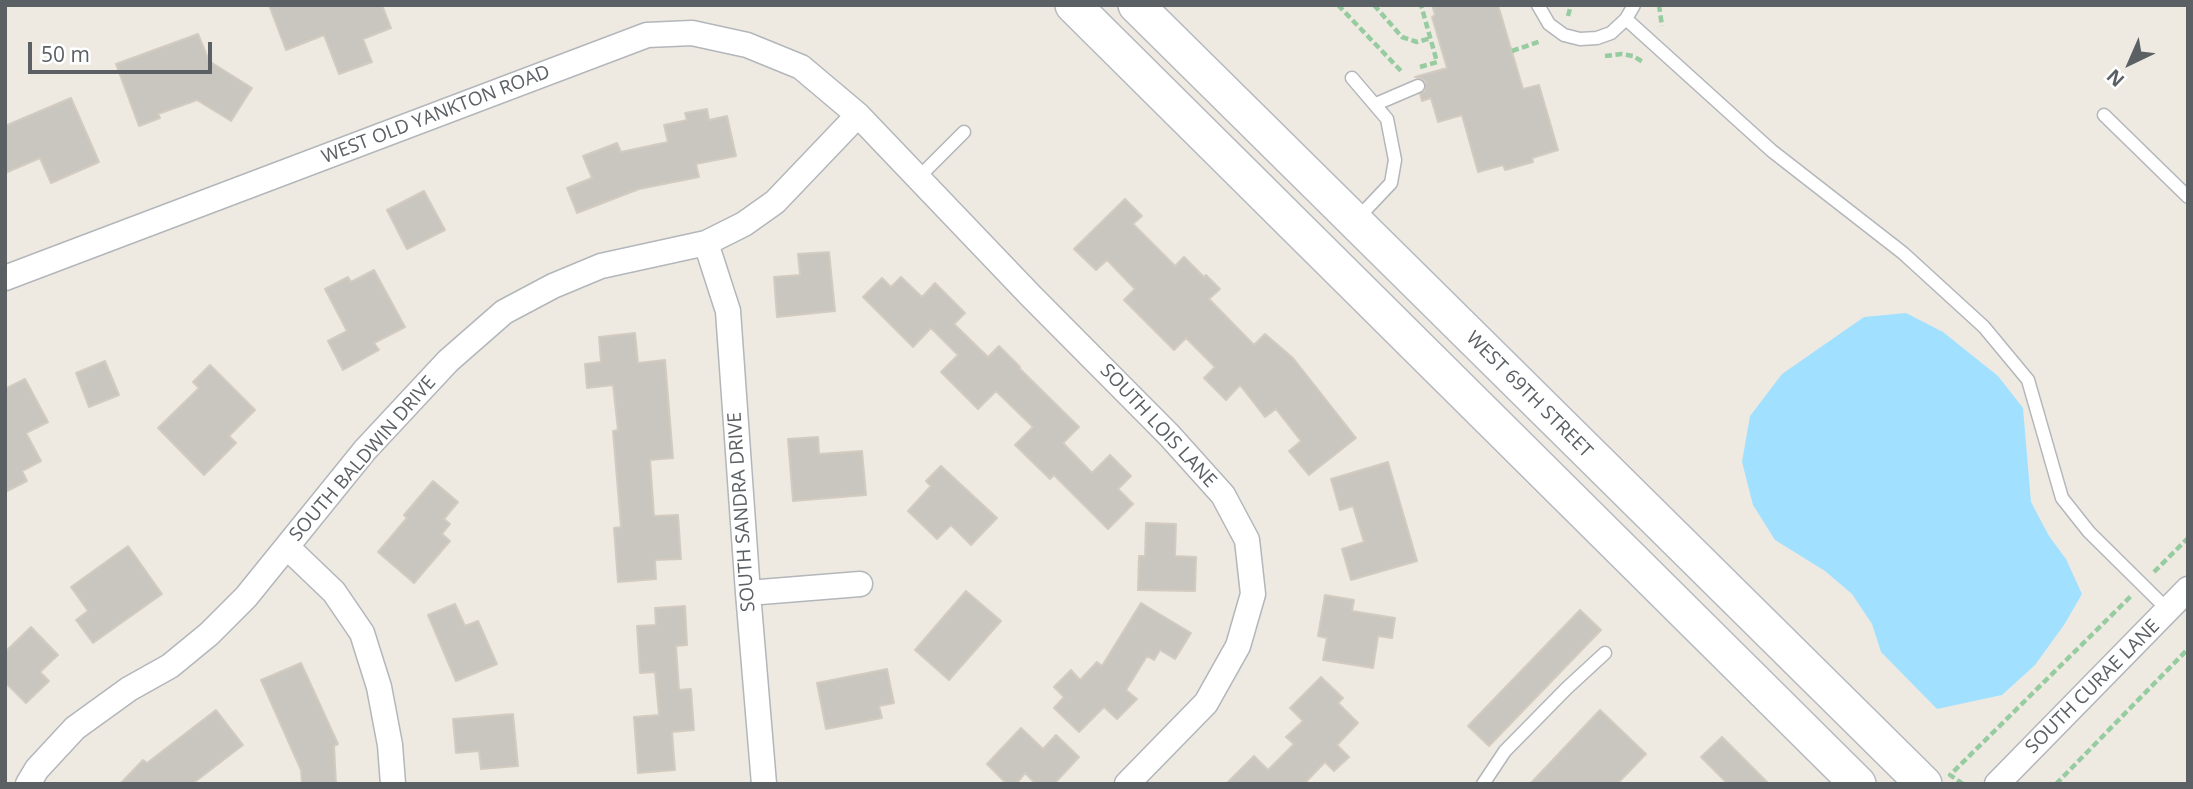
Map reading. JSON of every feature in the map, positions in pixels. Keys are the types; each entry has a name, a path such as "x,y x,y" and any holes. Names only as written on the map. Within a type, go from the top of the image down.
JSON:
{"main road":[{"path":"1073,5 1858,784"},
{"name":"WEST 69TH STREET","path":"1136,5 1923,784"}],"street":[{"name":"WEST OLD YANKTON ROAD","path":"5,278 647,35 692,33 747,44 801,67 858,115"},
{"name":"SOUTH LOIS LANE","path":"858,115 1030,295 1169,435 1223,495 1247,540 1253,594 1238,646 1206,702 1127,784"},
{"name":"SOUTH BALDWIN DRIVE","path":"28,784 37,769 75,728 129,689 170,666 209,634 246,597 365,450 448,361 504,312 553,286 601,266 706,243 744,224 775,202 858,115"},
{"name":"SOUTH SANDRA DRIVE","path":"706,243 728,311 764,784"},
{"path":"286,547 334,592 362,633 379,687 390,745 393,784"},
{"path":"748,593 860,584"},
{"name":"SOUTH CURAE LANE","path":"1997,784 2188,589"}],"lane":[{"path":"1538,5 1549,24 1564,35 1580,39 1597,38 1611,33 1626,19 1634,5"},
{"path":"1626,19 1772,151 1903,253 1984,327 2028,380 2062,498 2089,532 2168,610"},
{"path":"1352,78 1387,119 1395,160 1391,183 1354,221"},
{"path":"1376,104 1418,86"},
{"path":"2104,115 2188,197"},
{"path":"918,178 964,132"},
{"path":"1483,784 1505,751 1605,653"}],"path":[{"path":"1338,5 1400,73 1437,62 1421,5"},
{"path":"1374,5 1402,37 1417,41 1430,38"},
{"path":"1568,17 1571,5"},
{"path":"1512,51 1541,40"},
{"path":"1963,784 1951,775 2188,538"},
{"path":"2056,784 2188,649"}],"water":[{"path":"1906,313 1943,332 1998,376 2023,408 2031,502 2049,536 2066,559 2082,594 2064,625 2035,665 2002,695 1937,709 1881,652 1872,624 1852,594 1825,571 1775,540 1753,505 1742,462 1750,416 1782,374 1864,317"}],"building":[{"path":"269,5 382,5 391,28 363,39 372,62 339,74 324,35 286,50"},
{"path":"1432,5 1498,5 1523,89 1539,85 1558,150 1532,158 1533,162 1505,170 1503,165 1478,172 1462,115 1438,122 1431,98 1422,101 1420,94 1425,91 1426,82 1415,77 1447,68 1432,17 1435,15"},
{"path":"198,34 209,61 252,88 231,121 197,100 158,114 160,118 139,126 116,64"},
{"path":"71,98 99,162 51,183 40,158 5,173 5,126"},
{"path":"707,109 709,120 727,116 736,156 696,164 699,177 639,189 577,213 567,188 592,178 583,156 617,143 621,152 668,142 664,125 687,120 685,113"},
{"path":"424,191 445,230 407,249 387,210"},
{"path":"1125,199 1142,216 1133,224 1175,266 1184,257 1220,289 1209,299 1254,345 1265,334 1293,358 1356,438 1309,475 1289,451 1301,441 1276,409 1265,417 1240,385 1226,400 1204,378 1215,367 1186,338 1174,350 1124,300 1135,289 1107,260 1096,270 1074,249"},
{"path":"829,252 835,311 777,317 774,277 800,275 798,254"},
{"path":"374,270 405,327 374,343 379,350 343,370 328,341 347,331 325,289 348,277 351,282"},
{"path":"901,277 922,297 935,283 965,313 954,324 988,357 999,346 1079,427 1063,443 1092,473 1110,455 1131,476 1118,489 1133,504 1108,529 1054,475 1050,479 1015,445 1033,427 996,391 978,409 941,372 958,355 931,328 913,347 863,297 882,278 891,287"},
{"path":"635,333 638,363 665,360 673,458 650,460 654,516 678,515 681,559 655,560 656,579 618,582 614,528 621,527 613,431 618,430 613,385 587,388 585,364 601,362 599,337"},
{"path":"105,361 119,395 89,407 76,373"},
{"path":"210,365 255,410 229,436 236,443 204,475 158,428 199,388 193,382"},
{"path":"25,379 48,422 26,433 41,461 22,471 27,481 5,492 5,389"},
{"path":"818,437 819,454 862,451 866,495 793,501 788,439"},
{"path":"1388,462 1417,561 1351,580 1342,549 1364,542 1353,506 1340,510 1331,479"},
{"path":"941,466 997,518 971,545 951,525 937,539 908,511 931,486 926,481"},
{"path":"433,481 458,502 444,519 450,524 442,534 450,541 414,583 378,552 407,518 404,515"},
{"path":"1146,523 1176,524 1175,556 1196,557 1195,591 1138,590 1139,556 1145,556"},
{"path":"128,546 162,594 93,643 76,620 88,611 71,587"},
{"path":"966,591 1001,621 949,680 915,650"},
{"path":"1325,595 1354,600 1352,611 1395,618 1392,638 1378,636 1373,668 1323,660 1327,638 1318,636"},
{"path":"1141,603 1191,633 1175,659 1160,650 1154,660 1147,656 1126,690 1137,699 1117,719 1104,707 1079,732 1054,708 1064,697 1054,687 1071,670 1080,680 1097,662 1102,666"},
{"path":"455,604 465,626 478,621 497,664 456,681 428,615"},
{"path":"685,606 687,645 676,646 679,690 691,689 694,730 672,732 675,770 638,773 634,717 659,715 655,672 640,673 637,626 656,625 655,608"},
{"path":"1580,610 1601,630 1489,746 1468,726"},
{"path":"31,627 58,655 40,672 49,681 26,703 5,682 5,652"},
{"path":"301,663 338,744 334,746 336,784 302,784 301,770 261,680"},
{"path":"887,669 894,703 879,706 882,718 826,729 817,683"},
{"path":"1321,677 1343,698 1338,703 1358,723 1337,745 1349,757 1334,771 1325,762 1304,784 1226,784 1254,756 1268,770 1294,744 1286,737 1303,721 1290,708"},
{"path":"216,710 243,745 192,784 120,784 143,760 147,763"},
{"path":"1600,710 1646,754 1617,784 1530,784"},
{"path":"513,714 518,766 481,769 479,751 456,753 453,719"},
{"path":"1021,728 1043,749 1056,735 1079,757 1054,784 1036,784 1025,773 1016,784 1007,784 987,764"},
{"path":"1722,737 1769,784 1728,784 1701,757"}]}
